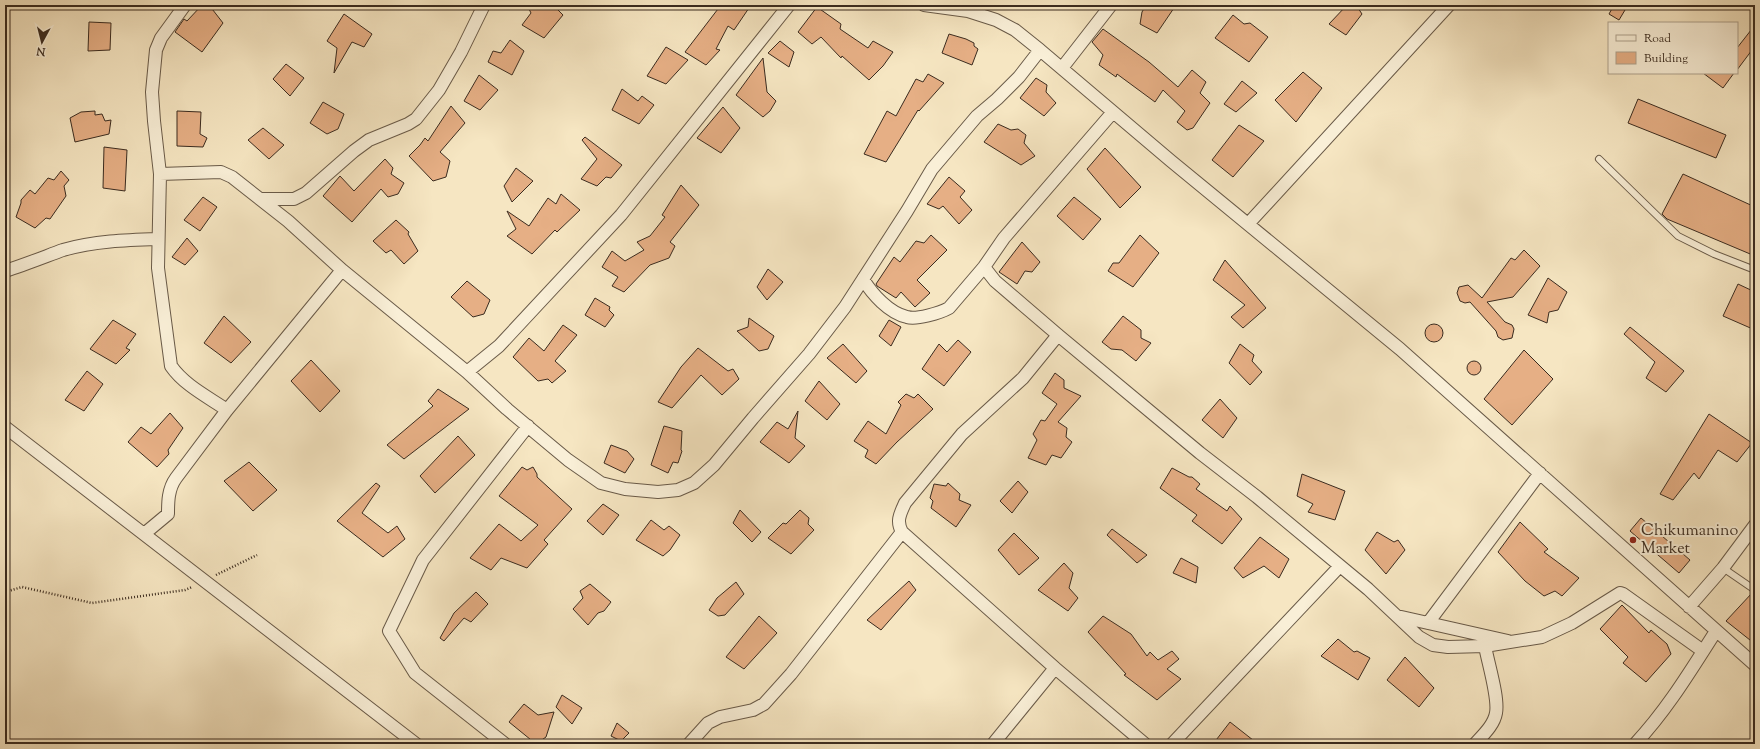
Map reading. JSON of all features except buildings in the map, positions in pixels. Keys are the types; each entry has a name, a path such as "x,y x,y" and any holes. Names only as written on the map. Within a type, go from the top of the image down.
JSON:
{"street":[{"path":"185,5 161,38 156,50 152,92 160,174 158,268 171,366 176,373 227,410"},
{"path":"260,199 294,199 306,193 354,151 369,140 408,124 416,119 439,90 461,52 484,5"},
{"path":"467,372 499,346 620,215 789,5"},
{"path":"924,5 968,11 996,20 1015,30 1400,349 1755,665"},
{"path":"1062,68 1111,5"},
{"path":"1248,224 1449,5"},
{"path":"160,174 221,172 232,177 288,221 342,270 467,372 568,460 601,483 625,488 652,491 678,490 694,483 714,465 809,354 846,307 932,169 977,116 1019,78 1040,50"},
{"path":"863,279 877,298 898,313 907,317 913,318 942,312 949,308 984,267 1004,238 1113,112"},
{"path":"5,271 63,250 111,241 158,239"},
{"path":"984,267 995,281 1058,335 1194,448 1257,497 1340,566 1419,637 1433,645 1448,647 1485,646 1542,637 1572,623 1620,593 1624,594 1703,651"},
{"path":"144,534 168,514 168,499 173,482 227,410 342,270"},
{"path":"1058,335 1023,378 962,434 906,503 898,520 898,525 902,532 1055,668 1145,744"},
{"path":"505,744 415,673 389,630 423,560 528,426"},
{"path":"5,427 416,744"},
{"path":"1428,623 1540,473"},
{"path":"1689,607 1723,568 1755,525"},
{"path":"689,744 708,723 720,717 753,710 764,704 791,674 902,532"},
{"path":"1172,744 1340,566"},
{"path":"1396,616 1517,642"},
{"path":"1635,744 1652,726 1682,684 1716,631"},
{"path":"1475,744 1492,724 1496,714 1496,702 1485,646"},
{"path":"993,744 1055,668"}],"lane":[{"path":"1599,159 1678,236 1714,254 1755,270"},
{"path":"1723,568 1754,589"}],"path":[{"path":"5,592 22,587 92,603 185,590 257,555"}],"place":[{"name":"Chikumanino Market","path":"1633,540"}]}
